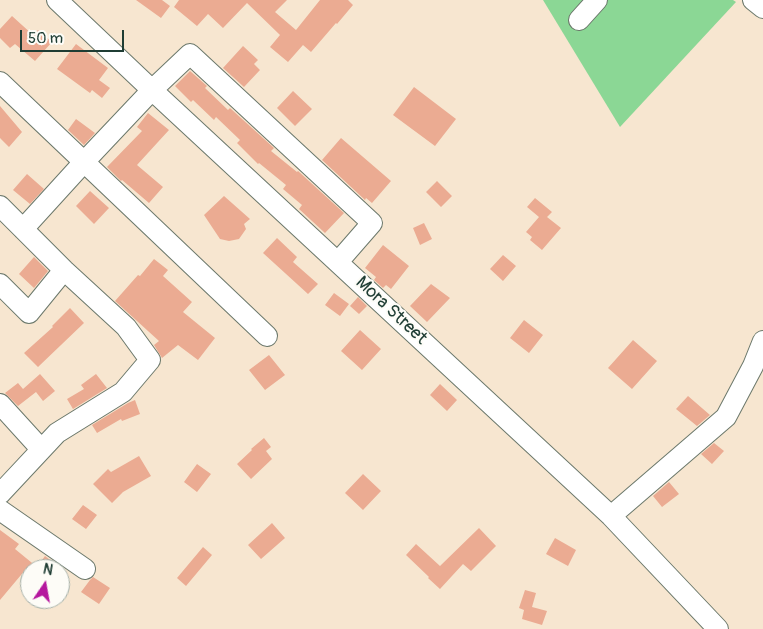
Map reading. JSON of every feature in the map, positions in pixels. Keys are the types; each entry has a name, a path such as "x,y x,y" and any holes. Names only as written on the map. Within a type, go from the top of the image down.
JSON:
{"street":[{"name":"Mora Street","path":"57,0 611,516 718,629"},
{"path":"579,20 597,0"},
{"path":"753,0 763,8"},
{"path":"23,229 152,90 190,54 372,223 338,262"},
{"path":"0,82 267,336"},
{"path":"0,206 64,270 126,327 150,360 123,392 57,433 0,494"},
{"path":"0,284 29,313 64,270"},
{"path":"611,516 726,418 753,366 763,341"},
{"path":"0,404 41,449"},
{"path":"0,510 85,569"}],"green space":[{"path":"543,0 733,0 736,2 620,127"}],"building":[{"path":"136,0 162,0 170,6 161,18"},
{"path":"179,0 287,0 275,12 296,30 320,0 348,0 353,5 311,52 303,45 288,62 270,47 280,35 247,3 223,28 208,14 197,26 174,7"},
{"path":"12,16 33,35 38,30 52,42 35,61 15,44 10,48 0,38 0,29"},
{"path":"76,44 108,68 99,80 110,88 102,98 92,90 90,93 57,69"},
{"path":"243,46 258,60 254,64 260,70 244,87 223,68"},
{"path":"190,71 207,86 205,88 228,110 230,108 274,148 271,151 298,171 344,213 325,233 299,209 302,205 283,189 286,185 258,164 237,143 240,140 216,117 214,120 193,100 191,102 175,86"},
{"path":"414,87 456,119 435,146 393,115"},
{"path":"293,91 312,109 295,126 277,108"},
{"path":"0,106 22,132 9,147 0,138"},
{"path":"148,113 169,130 137,165 163,187 149,203 121,181 107,167 142,131 137,127"},
{"path":"76,119 95,133 84,145 68,130"},
{"path":"341,138 391,181 372,203 366,198 365,200 322,160"},
{"path":"27,174 44,189 30,204 13,190"},
{"path":"437,181 452,196 441,207 426,192"},
{"path":"90,191 109,208 94,224 76,206"},
{"path":"224,196 250,219 244,224 246,229 239,239 229,241 220,239 204,215"},
{"path":"535,198 552,212 547,217 561,228 542,250 530,240 532,237 526,232 539,217 527,207"},
{"path":"424,223 432,239 420,245 413,228"},
{"path":"277,238 297,257 293,262 318,284 308,294 263,253"},
{"path":"383,245 409,266 391,289 386,285 383,288 374,280 376,277 365,268"},
{"path":"503,255 516,266 503,281 490,269"},
{"path":"34,257 48,271 34,288 19,274"},
{"path":"154,259 168,270 163,276 192,302 183,312 215,338 198,360 178,345 162,358 154,345 159,341 115,301"},
{"path":"431,284 450,298 427,322 410,306"},
{"path":"334,293 349,304 340,316 325,305"},
{"path":"358,297 367,306 359,314 350,306"},
{"path":"70,308 84,323 38,367 24,353 53,327"},
{"path":"524,320 543,335 529,353 510,338"},
{"path":"360,330 381,349 362,370 341,351"},
{"path":"633,340 657,361 632,389 608,368"},
{"path":"269,355 285,375 265,390 249,370"},
{"path":"40,374 55,391 43,401 36,392 18,406 5,393 18,383 23,389"},
{"path":"96,374 107,388 73,409 67,399 84,389 81,385"},
{"path":"440,384 457,400 447,411 430,395"},
{"path":"688,396 710,415 697,426 676,409"},
{"path":"135,400 140,414 122,421 121,419 97,433 92,425"},
{"path":"264,438 271,447 266,451 272,459 251,479 237,464"},
{"path":"714,443 724,451 712,464 701,454"},
{"path":"139,456 151,476 123,492 112,503 93,484 108,469 111,472"},
{"path":"197,464 211,474 197,492 184,482"},
{"path":"363,474 381,491 363,510 345,493"},
{"path":"669,482 679,494 662,507 653,496"},
{"path":"83,505 97,515 86,529 72,519"},
{"path":"272,523 285,538 261,559 248,545"},
{"path":"479,528 496,546 471,571 463,564 440,589 406,555 416,544 440,566"},
{"path":"0,530 19,544 15,549 27,559 20,559 20,576 0,600"},
{"path":"555,538 576,550 568,566 546,554"},
{"path":"203,547 212,555 186,586 177,578"},
{"path":"93,577 110,588 99,604 81,592"},
{"path":"525,590 536,593 532,607 547,611 542,625 522,619 524,610 519,608"}]}
